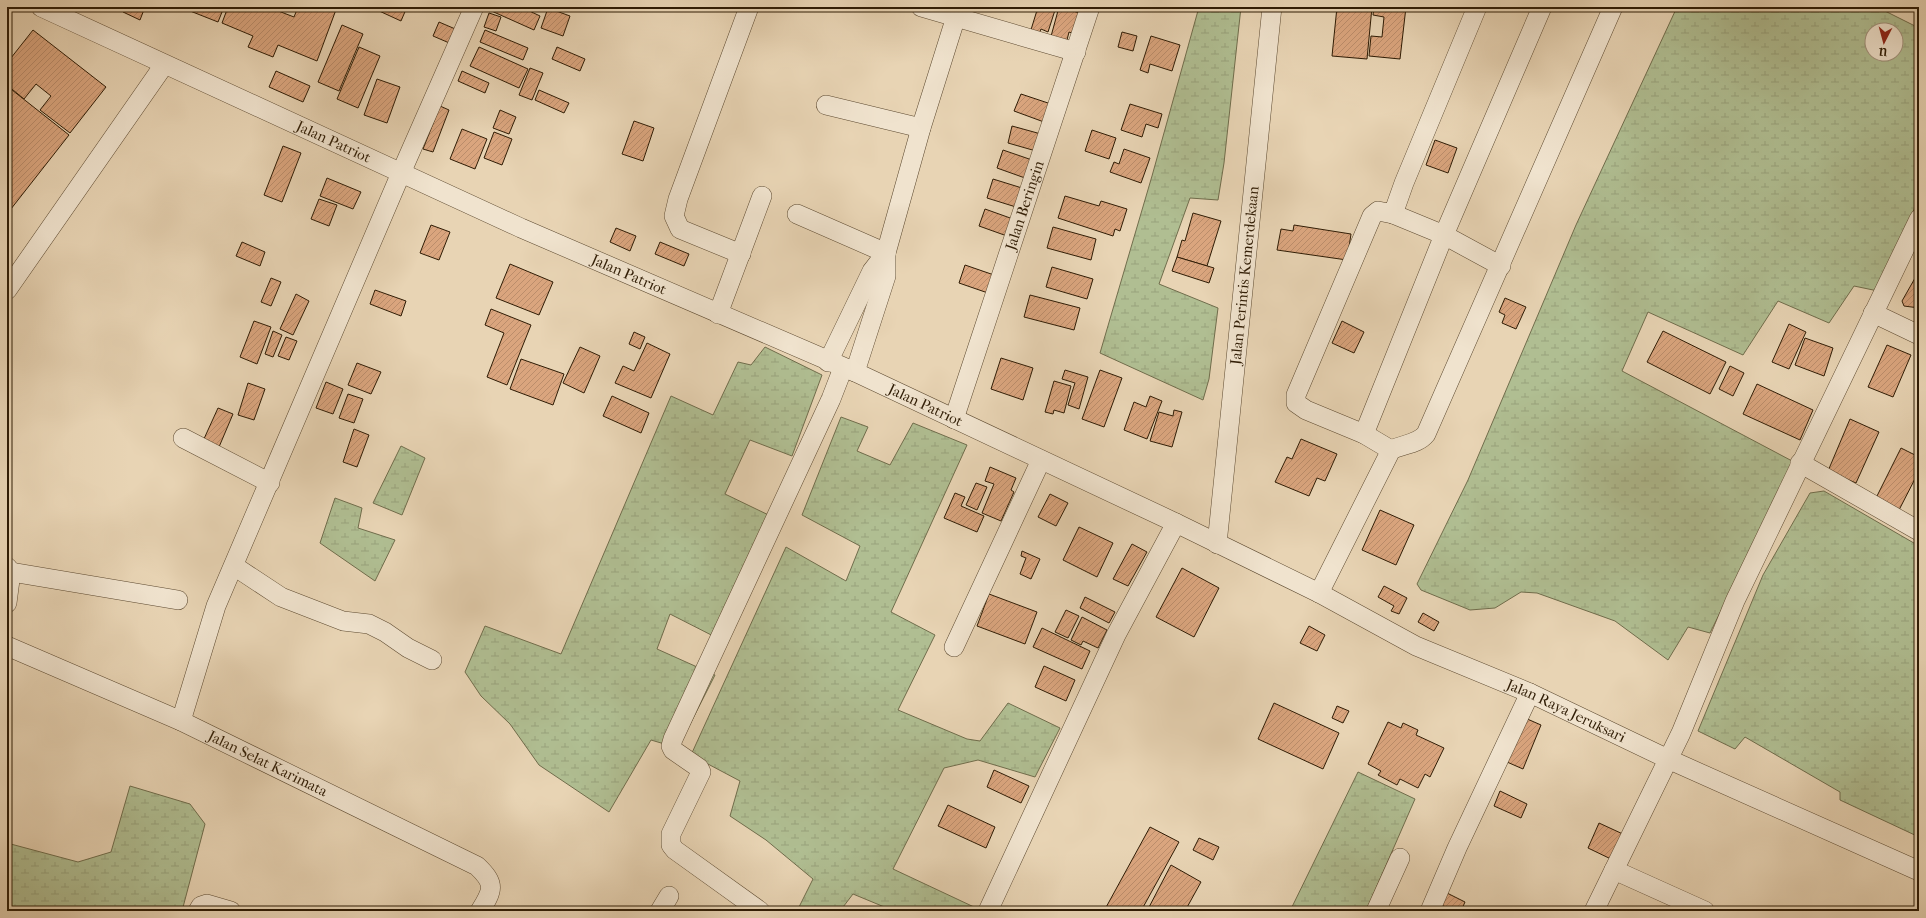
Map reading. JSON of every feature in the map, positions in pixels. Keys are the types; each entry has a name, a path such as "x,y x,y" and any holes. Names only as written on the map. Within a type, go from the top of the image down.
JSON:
{"street":[{"name":"Jalan Patriot","path":"41,7 164,65 240,98 521,228 721,308 843,367 956,412 1041,460 1176,523 1217,544"},
{"path":"181,721 216,606 270,483 401,173 474,7"},
{"path":"741,254 680,229 674,216 678,199 749,7"},
{"path":"921,7 957,12 1076,52"},
{"name":"Jalan Beringin","path":"956,412 1090,7"},
{"name":"Jalan Perintis Kemerdekaan","path":"1217,544 1272,7"},
{"path":"1393,214 1404,182 1477,7"},
{"path":"1364,434 1444,235 1542,7"},
{"path":"1319,593 1391,450 1421,440 1426,434 1501,266 1613,7"},
{"path":"760,911 675,850 671,844 671,834 701,772 699,768 673,750 671,746 843,367 886,276 886,253 921,128 957,12"},
{"path":"7,290 164,65"},
{"path":"826,104 921,128"},
{"path":"721,308 762,196"},
{"path":"1391,450 1364,434 1306,410 1296,403 1296,395 1372,216 1378,211 1393,214 1444,235 1501,266"},
{"path":"797,214 886,253"},
{"path":"1594,911 1681,733 1735,601 1800,463 1919,219"},
{"path":"843,367 872,271 886,253"},
{"path":"1873,313 1919,336"},
{"path":"182,438 270,483"},
{"path":"954,647 1041,460"},
{"path":"1800,463 1919,531"},
{"path":"988,911 1116,635 1176,523"},
{"name":"Jalan Raya Jeruksari","path":"1217,544 1319,593 1416,646 1530,693 1670,754 1919,871"},
{"path":"234,566 281,597 343,621 368,624 385,632 408,648 432,660"},
{"path":"7,602 9,569 178,600"},
{"name":"Jalan Selat Karimata","path":"7,646 181,721 477,866 489,877 491,888 480,911"},
{"path":"1430,911 1457,848 1530,693"},
{"path":"1376,911 1400,858"},
{"path":"1614,870 1705,911"},
{"path":"198,911 201,906 207,904 231,911"}],"green space":[{"path":"1199,7 1241,7 1224,163 1218,200 1190,198 1159,284 1218,308 1209,379 1203,400 1100,353 1152,176"},
{"path":"1677,7 1877,7 1919,28 1919,198 1878,291 1854,286 1829,323 1778,301 1743,355 1648,312 1622,371 1794,462 1710,633 1688,627 1668,660 1615,621 1537,593 1521,592 1495,608 1470,610 1421,590 1417,584 1468,480 1576,225"},
{"path":"765,347 822,375 792,456 750,440 725,494 781,521 727,643 670,614 657,649 715,675 678,748 651,740 609,812 539,765 510,724 481,696 465,672 485,626 561,654 671,396 713,415 738,362 751,365"},
{"path":"841,417 868,427 857,451 890,465 913,423 967,445 891,612 935,635 898,710 967,739 980,741 1008,703 1060,728 1035,777 978,760 944,768 893,869 974,907 971,911 894,911 853,894 840,911 797,911 813,879 766,840 730,816 740,781 691,755 786,547 846,581 860,546 802,515"},
{"path":"401,446 425,458 402,515 373,503"},
{"path":"1824,491 1919,546 1919,837 1840,800 1840,792 1745,737 1735,749 1698,731 1763,575 1810,493"},
{"path":"335,498 362,508 358,528 395,540 375,581 320,543"},
{"path":"1358,772 1415,799 1366,911 1290,911"},
{"path":"130,786 190,804 205,824 182,911 7,911 7,843 78,862 111,852"}],"building":[{"path":"125,7 145,7 140,20 123,12"},
{"path":"180,7 224,7 218,22"},
{"path":"228,7 268,7 294,17 298,7 337,7 317,61 278,45 273,57 248,47 253,36 222,23"},
{"path":"378,7 407,7 401,21 377,10"},
{"path":"488,7 521,7 540,16 534,30 487,9"},
{"path":"1038,7 1056,7 1048,32 1041,29 1038,36 1030,33"},
{"path":"1059,7 1083,14 1077,35 1069,32 1066,44 1050,40"},
{"path":"1337,7 1372,7 1367,59 1332,56"},
{"path":"1374,7 1406,7 1400,59 1369,56 1371,36 1382,37 1384,17 1373,15"},
{"path":"548,8 570,16 563,36 541,28"},
{"path":"489,13 501,17 496,31 484,27"},
{"path":"439,22 460,31 454,45 433,36"},
{"path":"342,25 363,34 339,91 318,82"},
{"path":"33,30 106,87 70,133 40,110 51,96 36,84 24,99 7,85 7,63"},
{"path":"485,30 528,48 523,60 480,42"},
{"path":"1122,32 1137,36 1133,51 1118,47"},
{"path":"1151,36 1180,45 1172,71 1150,64 1148,73 1140,70"},
{"path":"359,47 380,56 358,108 337,99"},
{"path":"479,47 528,69 519,88 470,66"},
{"path":"557,47 585,59 580,71 552,59"},
{"path":"530,68 543,73 532,100 519,95"},
{"path":"276,71 310,86 303,102 269,87"},
{"path":"462,71 489,83 485,93 458,81"},
{"path":"377,79 400,87 387,123 364,115"},
{"path":"7,86 69,135 7,214"},
{"path":"539,90 569,103 564,113 535,100"},
{"path":"1021,94 1051,104 1044,122 1014,111"},
{"path":"1130,104 1162,114 1158,128 1146,124 1142,137 1121,130"},
{"path":"440,106 449,110 433,152 423,149"},
{"path":"500,110 516,117 509,134 493,128"},
{"path":"634,121 654,128 643,161 622,154"},
{"path":"1012,126 1041,134 1036,151 1008,143"},
{"path":"462,129 487,139 475,169 450,159"},
{"path":"1092,130 1116,138 1109,159 1085,151"},
{"path":"494,132 512,139 502,165 484,158"},
{"path":"1435,140 1457,148 1448,173 1426,165"},
{"path":"283,146 301,153 282,202 264,195"},
{"path":"1124,149 1150,158 1141,183 1110,172 1114,162 1119,164"},
{"path":"1003,150 1032,160 1025,178 997,168"},
{"path":"327,178 361,192 353,209 320,196"},
{"path":"993,179 1022,188 1016,207 987,198"},
{"path":"1065,196 1099,206 1101,201 1127,209 1120,231 1115,229 1113,236 1058,218"},
{"path":"319,199 337,205 329,226 311,219"},
{"path":"985,209 1013,219 1007,236 979,226"},
{"path":"1193,213 1221,221 1207,266 1177,257 1182,240 1185,241"},
{"path":"431,225 450,232 439,260 420,253"},
{"path":"1294,225 1351,234 1347,260 1277,250 1281,229 1293,231"},
{"path":"1053,227 1096,239 1091,260 1047,248"},
{"path":"616,228 636,236 630,251 610,242"},
{"path":"242,242 265,252 260,266 236,256"},
{"path":"660,242 689,254 684,266 655,254"},
{"path":"1177,257 1214,268 1209,283 1172,271"},
{"path":"510,264 553,282 539,315 496,298"},
{"path":"965,265 994,275 988,293 959,283"},
{"path":"1052,267 1093,279 1087,299 1046,287"},
{"path":"1919,271 1919,308 1904,306 1902,301"},
{"path":"271,278 281,282 271,306 261,302"},
{"path":"375,290 406,301 401,316 370,304"},
{"path":"296,294 309,301 293,335 280,329"},
{"path":"1030,295 1080,308 1074,330 1024,317"},
{"path":"1505,298 1526,307 1516,329 1502,323 1505,315 1499,312"},
{"path":"491,309 531,325 507,385 487,377 504,333 485,325"},
{"path":"254,321 271,327 257,364 240,357"},
{"path":"1342,321 1364,332 1354,353 1332,343"},
{"path":"1789,324 1806,332 1789,369 1772,362"},
{"path":"273,331 282,335 273,357 265,354"},
{"path":"1663,331 1726,362 1710,394 1647,362"},
{"path":"634,332 645,337 640,349 629,344"},
{"path":"286,337 297,341 289,360 278,356"},
{"path":"1805,338 1833,348 1824,376 1795,365"},
{"path":"647,343 670,354 651,398 615,383 623,366 634,371"},
{"path":"1887,345 1911,355 1893,397 1868,387"},
{"path":"580,347 600,356 584,393 563,383"},
{"path":"1001,358 1033,368 1023,400 991,389"},
{"path":"521,359 564,374 553,405 510,389"},
{"path":"357,363 381,372 371,394 348,385"},
{"path":"1730,366 1744,373 1733,396 1719,389"},
{"path":"1065,370 1088,377 1079,409 1068,405 1075,383 1062,379"},
{"path":"1100,370 1122,378 1104,427 1082,419"},
{"path":"1054,381 1071,386 1064,413 1054,410 1053,414 1045,412"},
{"path":"326,382 343,389 333,414 316,408"},
{"path":"248,383 265,389 254,420 238,415"},
{"path":"1757,384 1813,410 1800,440 1743,414"},
{"path":"348,394 363,399 354,423 339,418"},
{"path":"612,396 649,413 641,433 603,416"},
{"path":"1150,396 1162,401 1147,439 1124,430 1134,402 1146,407"},
{"path":"218,408 233,414 219,447 203,441"},
{"path":"1174,410 1182,412 1172,447 1150,441 1159,412 1173,416"},
{"path":"1850,419 1879,432 1856,483 1828,471"},
{"path":"354,429 369,435 357,467 343,462"},
{"path":"1301,439 1337,454 1325,481 1317,478 1309,496 1275,482 1287,457 1292,459"},
{"path":"1901,448 1919,457 1919,471 1898,512 1875,500"},
{"path":"990,467 1016,478 1011,490 1014,492 1001,521 982,513 994,484 985,481"},
{"path":"976,483 987,487 977,510 966,505"},
{"path":"955,493 965,497 961,506 984,516 977,532 944,518"},
{"path":"1050,494 1068,503 1056,526 1038,517"},
{"path":"1380,510 1414,525 1396,565 1362,550"},
{"path":"1079,527 1113,543 1097,577 1063,560"},
{"path":"1132,544 1147,552 1128,586 1113,579"},
{"path":"1022,551 1040,559 1031,579 1020,574 1026,558 1021,556"},
{"path":"1182,568 1219,588 1194,637 1156,617"},
{"path":"1384,586 1407,598 1399,614 1391,611 1394,606 1378,597"},
{"path":"989,594 1037,612 1025,644 977,626"},
{"path":"1085,597 1115,612 1109,623 1080,608"},
{"path":"1066,610 1079,616 1068,638 1055,632"},
{"path":"1423,613 1439,622 1434,631 1418,622"},
{"path":"1082,617 1107,630 1098,648 1083,641 1081,645 1071,640"},
{"path":"1309,626 1325,635 1317,651 1300,643"},
{"path":"1042,628 1090,651 1082,669 1033,647"},
{"path":"1044,666 1075,680 1066,701 1035,687"},
{"path":"1274,703 1339,733 1323,769 1258,739"},
{"path":"1337,706 1349,711 1343,723 1332,718"},
{"path":"1525,718 1541,725 1523,769 1507,762"},
{"path":"1388,722 1401,728 1403,723 1418,730 1416,735 1444,748 1430,777 1425,774 1418,788 1400,779 1397,785 1378,775 1381,771 1368,764"},
{"path":"994,770 1029,786 1021,803 987,787"},
{"path":"1500,791 1527,804 1521,818 1494,806"},
{"path":"948,805 995,827 986,848 938,826"},
{"path":"1599,823 1625,835 1613,860 1588,848"},
{"path":"1150,827 1179,842 1141,911 1104,911"},
{"path":"1199,838 1219,847 1213,860 1193,850"},
{"path":"1171,865 1201,882 1185,911 1147,911"},
{"path":"1445,892 1465,902 1461,911 1455,911 1439,904"}]}
